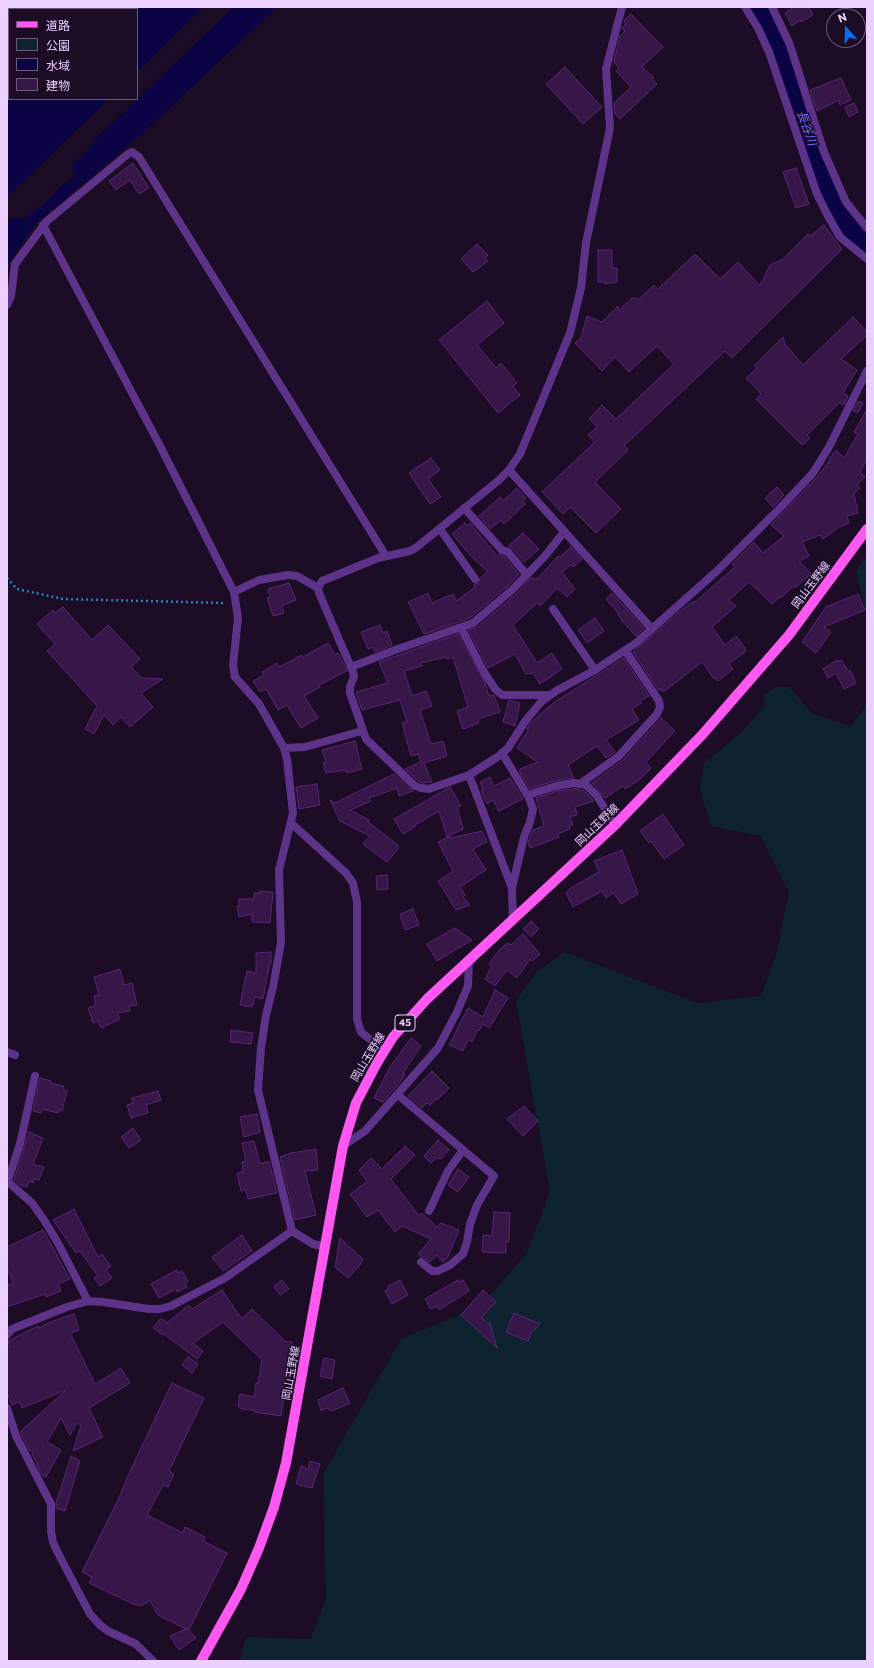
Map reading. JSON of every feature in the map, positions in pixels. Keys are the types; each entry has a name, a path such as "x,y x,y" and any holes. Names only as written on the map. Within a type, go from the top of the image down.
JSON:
{"main road":[{"name":"岡山玉野線","path":"201,1661 241,1589 259,1548 274,1507 286,1463 343,1146 356,1102 365,1083 393,1038 427,999 615,825 702,735 789,635 867,529"}],"street":[{"path":"622,7 606,69 610,128 586,243 581,288 570,333 520,454 509,470 410,551 386,556 322,581 318,588 351,667 354,677 350,687 350,693 366,739 416,786 430,789 469,775 502,753 508,748 526,720 541,702 550,695 595,670 652,629 718,570 813,473 829,446 867,371"},
{"path":"745,7 758,28 769,52 812,180 827,214 840,237 867,259"},
{"path":"772,7 790,45 829,165 846,202 867,228"},
{"path":"7,305 11,296 15,264 43,225 128,154 132,152 139,156 386,556"},
{"path":"43,225 158,442 234,592 238,618 233,665 235,677 259,704 284,748 287,759 293,813 279,870 280,943 274,987 266,1015 261,1048 258,1090 292,1230 313,1244 326,1247"},
{"path":"509,470 652,629"},
{"path":"464,508 502,550 508,552 527,575"},
{"path":"440,528 475,579"},
{"path":"351,667 473,623 512,590 527,575 545,556 564,532"},
{"path":"234,592 259,580 288,575 297,576 318,588"},
{"path":"553,609 595,670"},
{"path":"461,628 484,672 495,689 502,695 550,695"},
{"path":"580,784 619,756 657,714 660,707 659,701 624,650"},
{"path":"284,748 305,747 362,731"},
{"path":"502,753 528,795 533,808 530,822 524,837 512,888 513,920"},
{"path":"469,775 512,888"},
{"path":"528,795 556,786 586,785 597,796 615,825"},
{"path":"291,823 346,873 353,883 357,902 358,1019 361,1032 384,1051"},
{"path":"343,1146 365,1131 438,1048 457,1012 468,986 470,960"},
{"path":"35,1076 20,1144 7,1183 32,1203 44,1220 58,1243 88,1301"},
{"path":"398,1095 494,1176 477,1205 470,1224 463,1254 450,1265 438,1271 432,1271 421,1262"},
{"path":"429,1211 448,1171 463,1150"},
{"path":"7,1335 12,1329 88,1301 149,1309 160,1309 171,1306 225,1278 292,1230"},
{"path":"7,1408 16,1436 51,1504 51,1531 57,1552 90,1614 108,1631 136,1644 153,1661"}],"path":[{"path":"7,578 9,582 17,589 63,599 180,603 235,602"}],"green space":[{"path":"867,556 867,617 856,571"},
{"path":"775,687 789,687 813,714 851,726 867,704 867,1661 240,1661 246,1637 310,1639 326,1600 323,1474 401,1339 480,1306 527,1253 550,1192 516,1001 536,972 565,952 697,1003 761,996 776,955 789,892 761,836 711,826 700,789 704,763 741,733 764,707 764,695"}],"water":[{"path":"7,7 204,7 138,71 138,8 8,8 8,100 108,100 7,197"},
{"path":"234,7 277,7 142,134 36,223 7,265 8,223 11,219 17,217 23,220 46,202 61,186 75,176 72,165 91,146 94,140 136,100 138,100 138,98"}],"building":[{"path":"794,7 809,7 813,15 801,22 800,20 792,26 785,13"},
{"path":"631,14 663,47 642,67 654,78 652,79 657,84 620,119 615,114 614,103 631,87 616,71 619,69 614,61 620,36 625,31 622,28 626,24 624,21"},
{"path":"565,67 602,107 583,124 546,84"},
{"path":"841,78 851,100 840,105 839,100 817,111 810,90"},
{"path":"854,103 858,112 849,117 845,107"},
{"path":"133,163 149,188 139,194 130,180 116,190 109,181"},
{"path":"796,168 809,204 796,208 783,172"},
{"path":"824,225 842,249 732,358 725,351 624,446 628,450 595,482 621,509 596,533 570,507 563,514 542,492 595,442 588,435 597,427 589,419 602,405 616,419 674,364 657,346 629,372 615,357 602,371 575,343 581,338 587,316 602,322 618,306 618,311 632,298 636,298 638,300 654,285 658,289 695,254 720,279 738,262 760,286 770,265 783,259 808,234 810,236"},
{"path":"477,244 488,255 485,258 488,261 473,272 461,259"},
{"path":"598,250 612,250 612,268 617,268 617,282 605,284 605,282 598,282"},
{"path":"487,301 504,323 477,345 496,368 501,363 517,383 513,386 520,395 498,413 439,340"},
{"path":"853,317 867,332 867,335 841,359 857,370 843,393 848,396 844,405 839,403 807,435 810,438 802,445 756,399 761,394 746,378 757,368 754,366 783,337 785,344 803,365"},
{"path":"858,401 863,403 858,413 853,410"},
{"path":"867,409 867,459 860,472 865,477 857,485 860,488 854,494 858,513 847,516 849,523 839,527 823,539 820,535 802,542 809,556 799,561 811,574 795,588 793,586 781,598 780,597 772,604 749,582 729,600 736,606 712,627 725,645 736,636 745,648 744,649 746,651 729,664 733,669 718,681 715,678 714,679 702,662 663,692 661,689 658,690 633,652 679,612 694,601 695,602 735,567 732,564 754,542 763,553 784,536 771,525 817,477 836,450 844,458 858,434 854,432"},
{"path":"431,458 440,470 428,479 441,497 430,504 409,473"},
{"path":"777,487 784,495 773,507 765,498"},
{"path":"517,488 526,498 523,501 525,504 504,524 501,520 490,529 479,516 500,497 503,501"},
{"path":"465,523 467,526 470,523 497,556 499,554 505,557 519,574 508,586 470,618 424,634 408,602 428,593 432,603 453,594 457,601 475,587 474,584 478,583 480,578 488,572 470,555 452,534"},
{"path":"523,533 539,549 524,562 512,548 508,546"},
{"path":"571,547 582,559 573,567 571,565 562,572 575,589 567,597 557,588 540,606 537,603 513,625 537,663 552,653 562,669 540,684 533,673 526,674 515,654 488,668 468,630 477,627 516,594 532,577 536,580 558,556 560,557"},
{"path":"289,583 296,600 282,606 284,613 273,616 267,598 270,597 268,589"},
{"path":"612,593 644,628 636,636 621,620 622,619 618,615 619,614 606,599"},
{"path":"858,594 865,610 824,627 831,632 816,653 802,642 826,607"},
{"path":"63,607 92,640 108,625 140,659 131,667 141,678 163,679 141,693 153,707 130,727 121,717 113,725 104,715 94,734 85,729 97,706 47,651 55,644 37,624 53,610 55,613"},
{"path":"595,618 604,631 587,643 578,630"},
{"path":"380,625 383,633 387,631 392,645 375,652 373,647 368,649 361,632"},
{"path":"458,634 485,683 489,696 494,695 500,712 478,719 479,723 463,729 457,711 468,707 453,657 447,659 446,657 421,663 422,666 404,671 412,696 426,691 432,706 420,710 431,744 443,741 447,756 424,763 432,782 422,783 405,769 421,762 418,754 411,756 402,723 407,722 400,700 362,710 356,692 388,683 379,662"},
{"path":"328,643 335,655 338,653 347,671 319,685 320,687 304,696 318,718 301,728 287,705 278,710 266,689 260,692 253,681 264,675 262,672 277,663 279,667 302,655 303,657"},
{"path":"624,658 649,696 640,701 641,703 632,709 639,720 606,740 615,752 606,758 597,746 568,765 574,778 554,781 530,789 520,773 520,769 538,762 517,748 529,729 527,729 530,723 556,701"},
{"path":"837,660 837,662 841,660 848,671 850,670 856,683 844,689 836,673 828,678 823,669"},
{"path":"509,700 520,703 515,726 503,722"},
{"path":"661,718 675,731 646,762 651,768 639,780 625,789 623,786 605,798 592,783 623,760"},
{"path":"355,741 362,769 347,773 346,770 326,773 323,763 326,763 322,750"},
{"path":"394,774 413,791 399,796 397,788 369,798 371,801 350,810 369,820 368,822 398,845 398,849 387,862 363,844 370,836 340,821 330,800 335,803"},
{"path":"490,777 494,786 510,778 523,799 499,811 493,800 487,804 481,791 483,790 480,782"},
{"path":"317,784 320,805 299,809 296,787"},
{"path":"450,787 461,806 457,807 463,829 447,837 439,811 403,834 394,819"},
{"path":"579,789 580,791 583,790 594,801 575,807 577,815 570,817 573,825 569,826 570,829 558,834 559,837 530,848 528,842 533,830 544,826 536,798 557,791"},
{"path":"663,814 684,845 664,859 651,841 649,843 640,831"},
{"path":"482,831 487,842 473,849 486,870 460,887 465,895 463,897 470,905 456,910 438,881 453,871 438,842 450,836 451,838"},
{"path":"622,850 638,894 621,904 614,893 606,898 602,891 573,907 566,893 569,889 599,872 594,861"},
{"path":"387,875 388,889 377,890 376,876"},
{"path":"260,891 273,892 270,923 252,922 252,914 239,917 237,906 239,906 239,899 254,899 254,893 260,893"},
{"path":"413,909 419,925 405,930 400,914"},
{"path":"531,921 539,929 531,937 523,929"},
{"path":"455,928 472,940 437,961 427,944"},
{"path":"523,934 540,954 532,961 530,959 517,978 507,970 495,986 485,979 492,966 489,964 500,949 508,943 511,945"},
{"path":"271,952 271,963 263,999 255,997 252,1007 240,1005 247,971 256,973 256,953"},
{"path":"120,969 124,985 132,983 137,1005 129,1006 130,1011 117,1013 120,1019 101,1028 98,1021 93,1023 88,1008 96,1005 94,996 99,995 94,977"},
{"path":"495,990 508,998 489,1028 483,1024 479,1031 477,1030 472,1042 468,1040 463,1051 449,1045 468,1008 483,1017"},
{"path":"231,1030 253,1033 251,1044 230,1042"},
{"path":"411,1038 421,1046 403,1073 405,1074 401,1081 383,1102 374,1098 390,1067"},
{"path":"432,1071 449,1088 437,1100 436,1099 430,1105 427,1103 422,1108 408,1096"},
{"path":"40,1078 51,1081 50,1083 64,1086 63,1090 67,1091 62,1111 59,1110 58,1113 42,1109 41,1113 33,1111"},
{"path":"158,1091 161,1100 146,1105 148,1113 131,1118 127,1105 133,1103 132,1098"},
{"path":"524,1106 538,1121 523,1136 507,1119"},
{"path":"257,1114 260,1132 244,1137 240,1117"},
{"path":"133,1128 141,1140 129,1148 121,1137"},
{"path":"29,1132 43,1138 33,1164 44,1167 39,1180 34,1179 33,1183 29,1181 27,1187 20,1185 14,1180"},
{"path":"438,1140 449,1150 441,1159 436,1158 431,1163 424,1156"},
{"path":"254,1141 260,1164 269,1161 277,1193 248,1199 246,1190 241,1191 237,1173 243,1172 242,1162 246,1161 242,1143"},
{"path":"405,1146 415,1155 391,1179 419,1216 422,1213 437,1227 441,1223 459,1230 448,1257 443,1262 437,1255 430,1262 418,1254 431,1239 402,1226 395,1232 378,1210 367,1217 350,1194 367,1182 359,1170 371,1158 382,1169"},
{"path":"316,1149 318,1170 305,1171 316,1215 295,1220 280,1157 291,1153"},
{"path":"458,1169 469,1177 458,1192 448,1185"},
{"path":"74,1209 98,1257 102,1254 111,1266 106,1270 112,1278 100,1286 94,1278 98,1276 80,1251 76,1253 53,1220"},
{"path":"494,1212 510,1213 509,1242 506,1242 506,1253 482,1252 483,1235 492,1236"},
{"path":"43,1230 70,1279 58,1284 61,1291 46,1297 45,1294 7,1307 7,1285 13,1283 7,1267 7,1247"},
{"path":"242,1235 252,1251 223,1271 212,1257"},
{"path":"340,1238 363,1259 360,1265 348,1278 335,1267"},
{"path":"177,1270 178,1273 182,1271 188,1281 185,1283 187,1287 177,1292 176,1289 159,1298 151,1284"},
{"path":"282,1280 289,1289 280,1295 274,1286"},
{"path":"400,1280 408,1295 392,1304 385,1291 389,1288 388,1286"},
{"path":"458,1280 460,1282 463,1280 469,1291 439,1310 437,1306 431,1309 425,1299"},
{"path":"222,1290 242,1319 252,1309 286,1342 292,1342 281,1416 254,1412 254,1410 242,1409 238,1406 240,1394 254,1397 262,1360 223,1322 193,1343 203,1351 197,1359 164,1334 163,1335 153,1328 161,1318 167,1323 189,1305 192,1309"},
{"path":"483,1290 496,1302 481,1318 490,1324 497,1348 461,1315"},
{"path":"514,1313 540,1324 531,1333 528,1341 506,1332"},
{"path":"74,1314 79,1330 70,1333 95,1384 121,1368 130,1383 89,1408 103,1437 73,1451 81,1425 77,1423 70,1435 61,1418 47,1442 61,1450 46,1477 42,1475 32,1454 33,1452 29,1450 20,1432 66,1390 22,1408 20,1402 12,1405 7,1393 7,1347 10,1346 8,1341 38,1326 39,1328 48,1323"},
{"path":"188,1357 198,1364 192,1373 182,1365"},
{"path":"324,1358 335,1360 332,1379 320,1376"},
{"path":"172,1383 204,1398 169,1471 174,1474 168,1487 163,1485 147,1515 183,1533 185,1527 205,1537 203,1541 227,1553 189,1630 196,1638 179,1650 170,1636 185,1629 188,1630 158,1615 150,1601 140,1606 135,1605 89,1583 92,1577 82,1572 118,1500"},
{"path":"343,1388 350,1403 332,1411 327,1408 321,1411 318,1400"},
{"path":"71,1456 80,1461 65,1511 56,1508 56,1503"},
{"path":"310,1461 320,1464 312,1488 296,1484 301,1466 308,1469"}],"waterway":[{"name":"長谷川","path":"759,7 769,23 779,47 814,155 828,188 838,207 853,229 867,242"}]}
